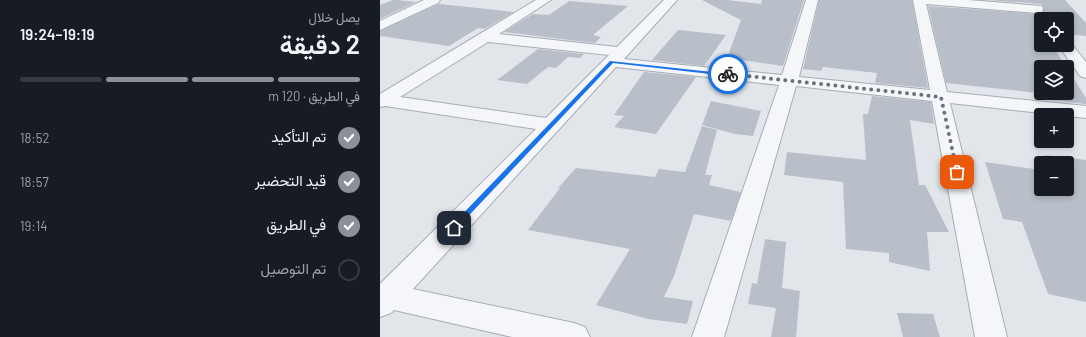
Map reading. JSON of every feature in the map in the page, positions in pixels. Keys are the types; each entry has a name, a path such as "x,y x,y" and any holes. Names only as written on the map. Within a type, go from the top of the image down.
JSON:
{"street":[{"path":"380,26 434,0"},
{"path":"381,101 545,0"},
{"path":"384,300 671,0"},
{"path":"708,337 789,81 812,0"},
{"path":"991,337 941,97 919,0 1037,9"},
{"path":"486,37 789,81 1086,112"},
{"path":"1070,52 1086,73"},
{"path":"381,101 551,125"},
{"path":"384,300 574,337"}],"building":[{"path":"393,0 416,2 380,19 380,5"},
{"path":"702,0 727,0 761,4 762,0 804,0 783,66 727,58 741,20"},
{"path":"819,0 912,0 928,88 875,83 877,73 823,67 821,71 803,69"},
{"path":"987,0 1065,0 1086,23 1086,36 1074,35 1074,12 1042,12 1044,9 1042,4"},
{"path":"569,1 628,6 593,35 601,37 595,43 504,32 533,14 549,15"},
{"path":"439,4 514,12 484,29 478,28 449,46 380,36 380,31"},
{"path":"928,6 1034,14 1034,52 1056,52 1062,60 1034,60 1034,93 946,83"},
{"path":"678,30 726,35 704,66 652,60"},
{"path":"538,49 584,54 580,58 568,57 556,68 548,67 527,84 497,80"},
{"path":"644,72 696,77 656,134 614,127 624,116 614,115"},
{"path":"1074,79 1086,98 1086,104 1050,100 1074,100"},
{"path":"872,96 931,102 934,124 910,120 919,185 925,185 949,232 927,232 930,271 889,262 889,253 846,249 843,182 784,175 787,152 866,160 863,114 868,114"},
{"path":"711,101 761,111 753,136 735,134 702,125"},
{"path":"702,126 717,130 705,175 712,175 709,185 741,192 731,221 694,214 674,276 664,297 693,301 687,324 648,319 596,305 630,249 528,230 560,188 558,188 576,168 655,177 659,169 685,172"},
{"path":"1074,159 1086,160 1086,302 1048,294 1022,222 1003,219 985,162 1034,169 1034,196 1074,196"},
{"path":"765,239 786,242 782,288 800,291 796,337 771,337 776,308 748,304 752,283 757,284"},
{"path":"897,313 933,314 940,337 903,337"}],"way so far":[{"path":"728,74 941,97 957,172"}],"route":[{"path":"454,228 612,62 728,74"}]}
